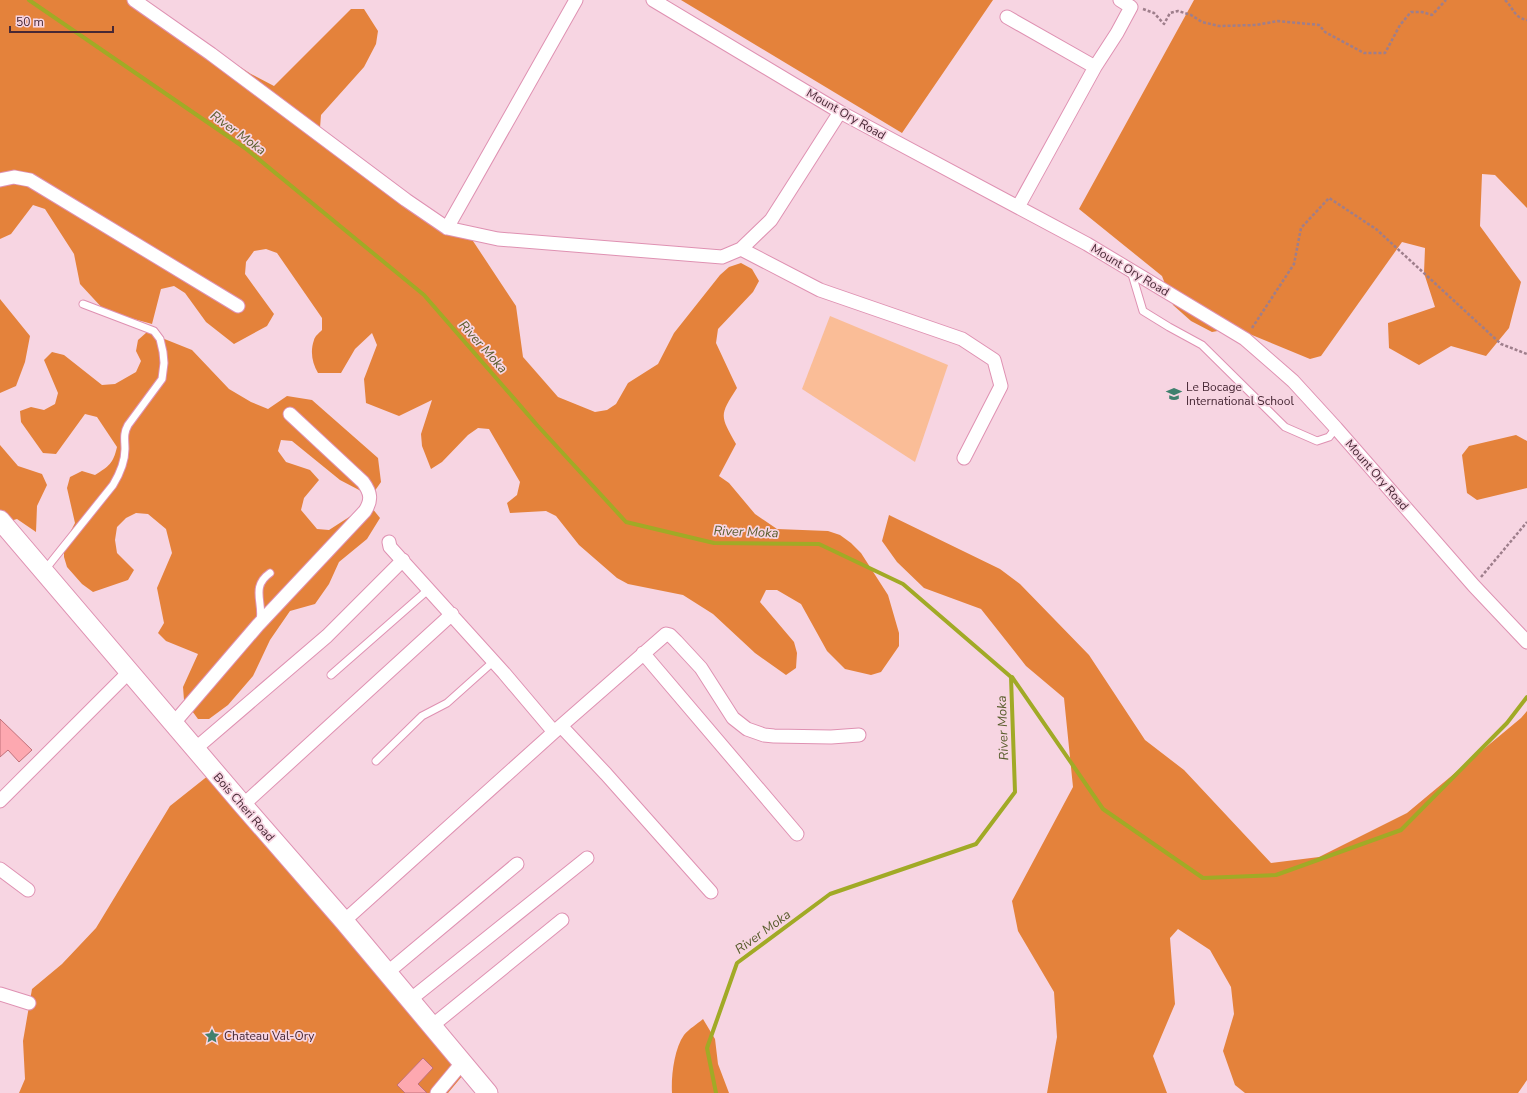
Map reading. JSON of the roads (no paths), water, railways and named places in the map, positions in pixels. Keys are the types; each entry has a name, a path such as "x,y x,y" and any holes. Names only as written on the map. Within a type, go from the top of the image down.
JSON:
{"main road":[{"name":"Bois Cheri Road","path":"0,520 243,806 411,999 488,1093"}],"street":[{"path":"134,0 211,54 406,200 447,228 498,239 722,257 741,250 771,220 840,112"},
{"path":"447,228 576,0"},
{"name":"Mount Ory Road","path":"653,0 840,112 1087,244 1245,339 1292,381 1336,428 1474,586 1527,642"},
{"path":"1018,207 1095,67 1126,3"},
{"path":"1007,17 1095,67"},
{"path":"0,180 14,177 30,180 238,306"},
{"path":"741,250 820,290 962,339 994,360 1001,386 964,458"},
{"path":"173,724 258,625 365,511 370,500 369,492 363,482 290,414"},
{"path":"389,542 390,547 494,661 558,729 616,784 711,892"},
{"path":"195,749 327,636 403,560"},
{"path":"243,806 452,614"},
{"path":"344,921 663,635 670,635 707,677 733,718 742,726 751,731 774,736 831,737 859,735"},
{"path":"643,653 797,834"},
{"path":"0,801 130,672"},
{"path":"411,999 587,858"},
{"path":"388,972 517,864"},
{"path":"0,869 28,890"},
{"path":"433,1025 562,920"},
{"path":"0,994 29,1003"},
{"path":"437,1093 462,1063"}],"lane":[{"path":"1130,270 1143,311 1202,345 1285,426 1317,441 1329,437 1336,428"},
{"path":"44,571 113,485 119,475 125,451 124,432 162,379 164,363 160,339 154,331 83,304"},
{"path":"258,625 260,619 260,586 263,578 270,574"},
{"path":"331,675 429,589"},
{"path":"376,761 422,716 447,703 494,661"}],"waterway":[{"name":"River Moka","path":"29,0 245,148 424,295 537,425 626,522 714,543 819,544 903,584 1011,677 1015,792 976,844 830,894 737,963 707,1048 716,1093"},
{"path":"1012,677 1103,809 1203,878 1276,875 1401,830 1507,723 1527,697"}],"place":[{"name":"Le Bocage International School","path":"1174,394"},
{"name":"Chateau Val-Ory","path":"212,1036"}]}
